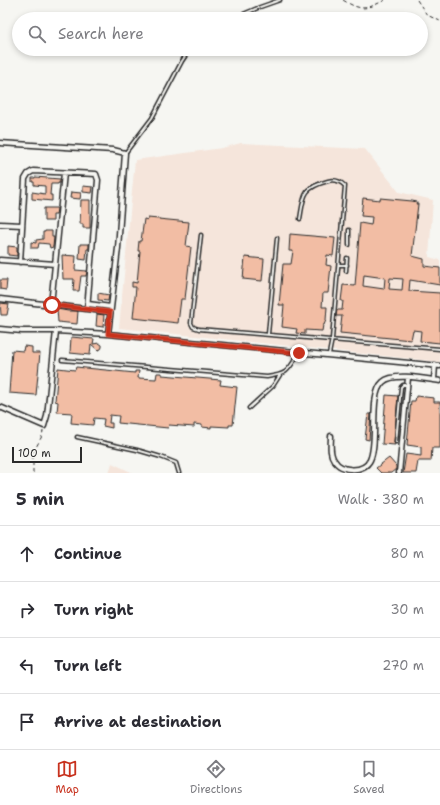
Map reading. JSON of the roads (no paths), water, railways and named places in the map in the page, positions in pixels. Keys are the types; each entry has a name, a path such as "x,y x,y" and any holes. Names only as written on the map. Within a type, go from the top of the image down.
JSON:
{"street":[{"path":"0,143 114,150 125,153 118,248 108,334"},
{"path":"20,262 25,179 28,174 33,171 96,174 98,177 88,307"},
{"path":"52,305 64,172"},
{"path":"0,224 22,225"},
{"path":"0,260 55,264"},
{"path":"0,299 52,305 111,309"},
{"path":"0,329 22,331 56,330 108,334 438,365 434,380"},
{"path":"0,407 44,426 47,416 56,330"},
{"path":"331,436 330,450 333,459 339,467 348,470 364,466 370,460 372,452 377,392 383,381 390,378 408,378 440,381"},
{"path":"399,473 408,378"}],"lane":[{"path":"248,12 280,0"},
{"path":"125,153 152,118 185,56"},
{"path":"300,219 303,198 308,190 315,184 331,180 340,181 345,186 332,339 328,355"},
{"path":"349,230 349,245"},
{"path":"201,235 191,323 193,327 199,329 440,349"},
{"path":"342,235 349,236"},
{"path":"268,334 277,238"},
{"path":"346,271 347,258"},
{"path":"339,265 347,265"},
{"path":"62,360 267,377 280,375 286,372 299,353"},
{"path":"248,408 273,386 280,375"},
{"path":"396,442 401,387 403,385 407,385"},
{"path":"77,437 137,450 161,457 176,464 179,473"}]}
